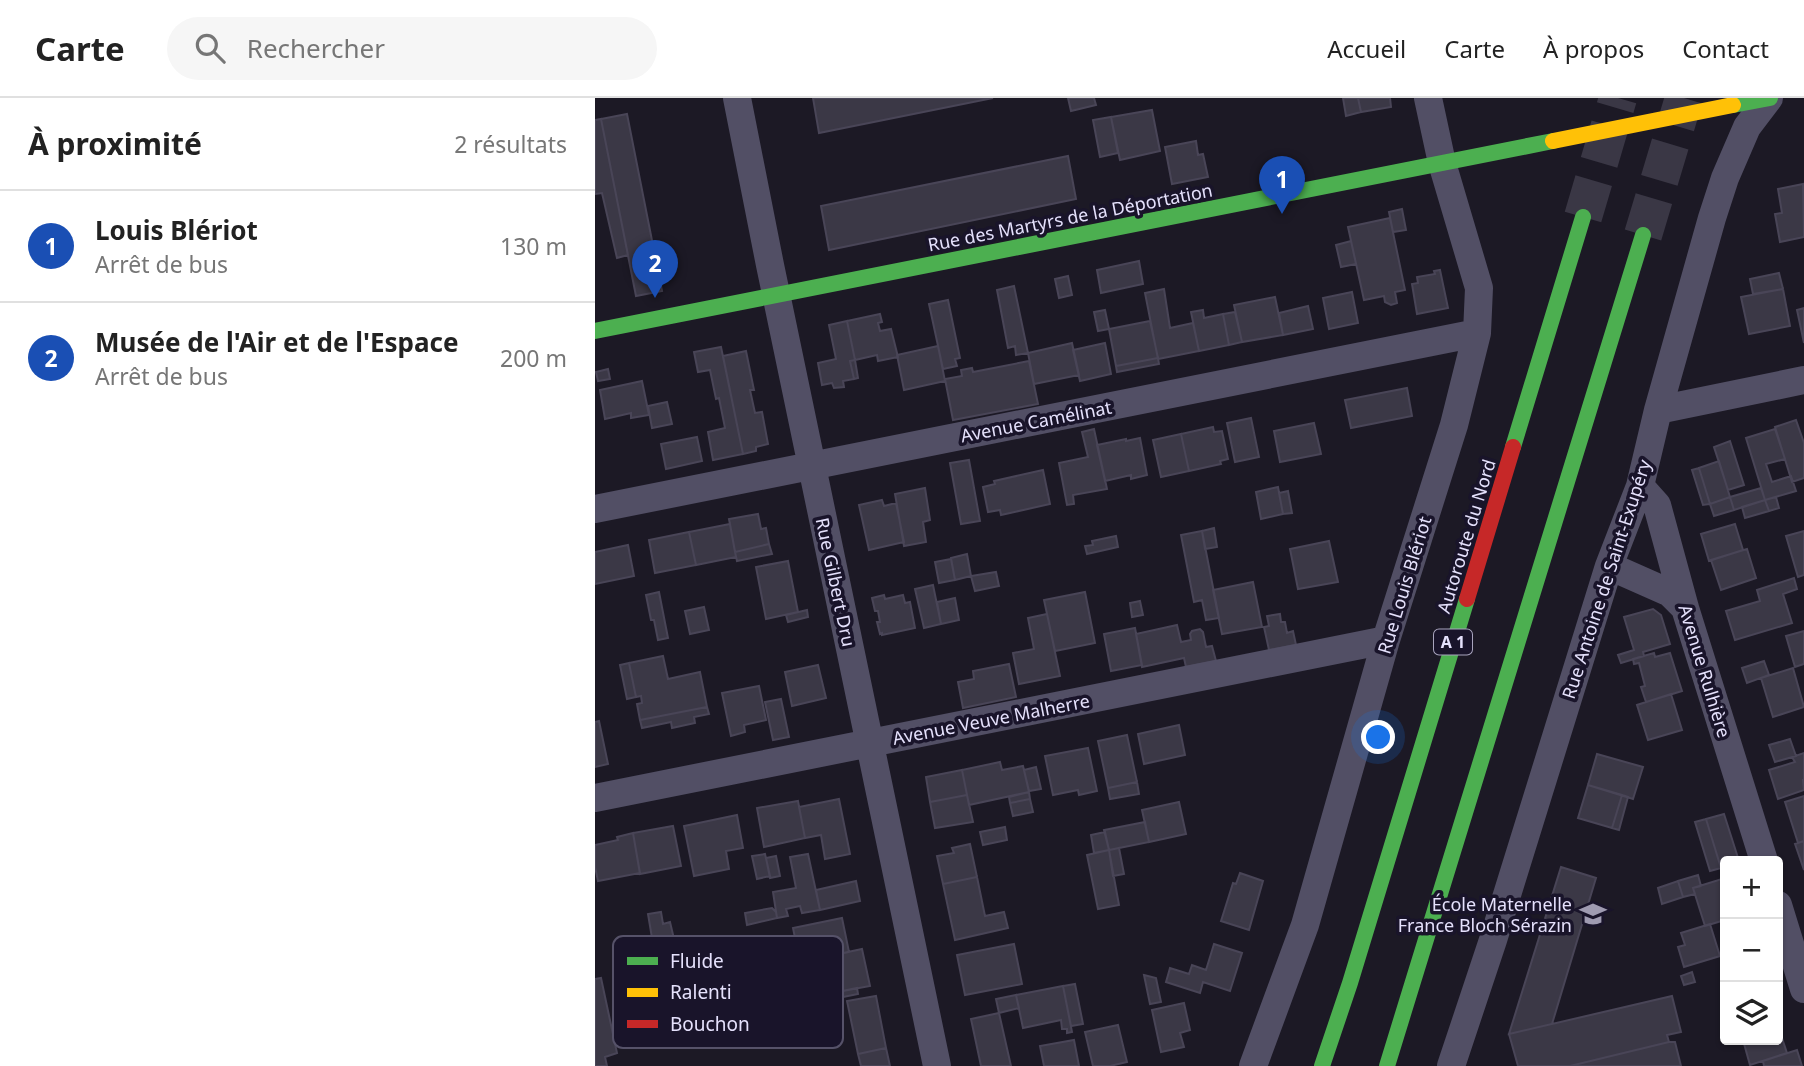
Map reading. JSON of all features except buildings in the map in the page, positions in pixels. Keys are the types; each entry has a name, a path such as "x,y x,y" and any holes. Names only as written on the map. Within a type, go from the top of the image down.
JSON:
{"main road":[{"name":"Rue des Martyrs de la Déportation","path":"595,331 1770,98"},
{"name":"Autoroute du Nord","path":"1322,1066 1350,983 1583,217"},
{"path":"1387,1066 1643,235"}],"street":[{"name":"Rue Gilbert Dru","path":"737,98 937,1066"},
{"name":"Rue Louis Blériot","path":"1253,1066 1305,925 1386,640 1454,425 1477,333 1479,288 1442,163 1428,98"},
{"name":"Rue Antoine de Saint-Exupéry","path":"1451,1066 1609,566 1640,486 1711,218 1747,127 1770,98"},
{"name":"Avenue Camélinat","path":"595,509 1477,333"},
{"path":"1658,410 1804,380"},
{"name":"Avenue Rulhière","path":"1640,486 1657,505 1685,608 1762,856"},
{"path":"1609,566 1670,593 1685,608"},
{"name":"Avenue Veuve Malherre","path":"595,799 1386,640"},
{"path":"1782,919 1804,989"}],"tunnel":[{"path":"1583,217 1618,98"},
{"path":"1643,235 1684,98"}],"traffic: fast":[{"path":"1733,105 1770,98"},
{"path":"595,331 1553,141"},
{"path":"1513,447 1583,217"},
{"path":"1387,1066 1643,235"},
{"path":"1322,1066 1350,983 1467,599"}],"traffic: jam":[{"path":"1467,599 1513,447"}],"traffic: slow":[{"path":"1553,141 1733,105"}],"place":[{"name":"Louis Blériot","path":"1282,214"},
{"name":"Musée de l'Air et de l'Espace","path":"655,298"},
{"name":"École Maternelle France Bloch Sérazin","path":"1593,914"}]}
